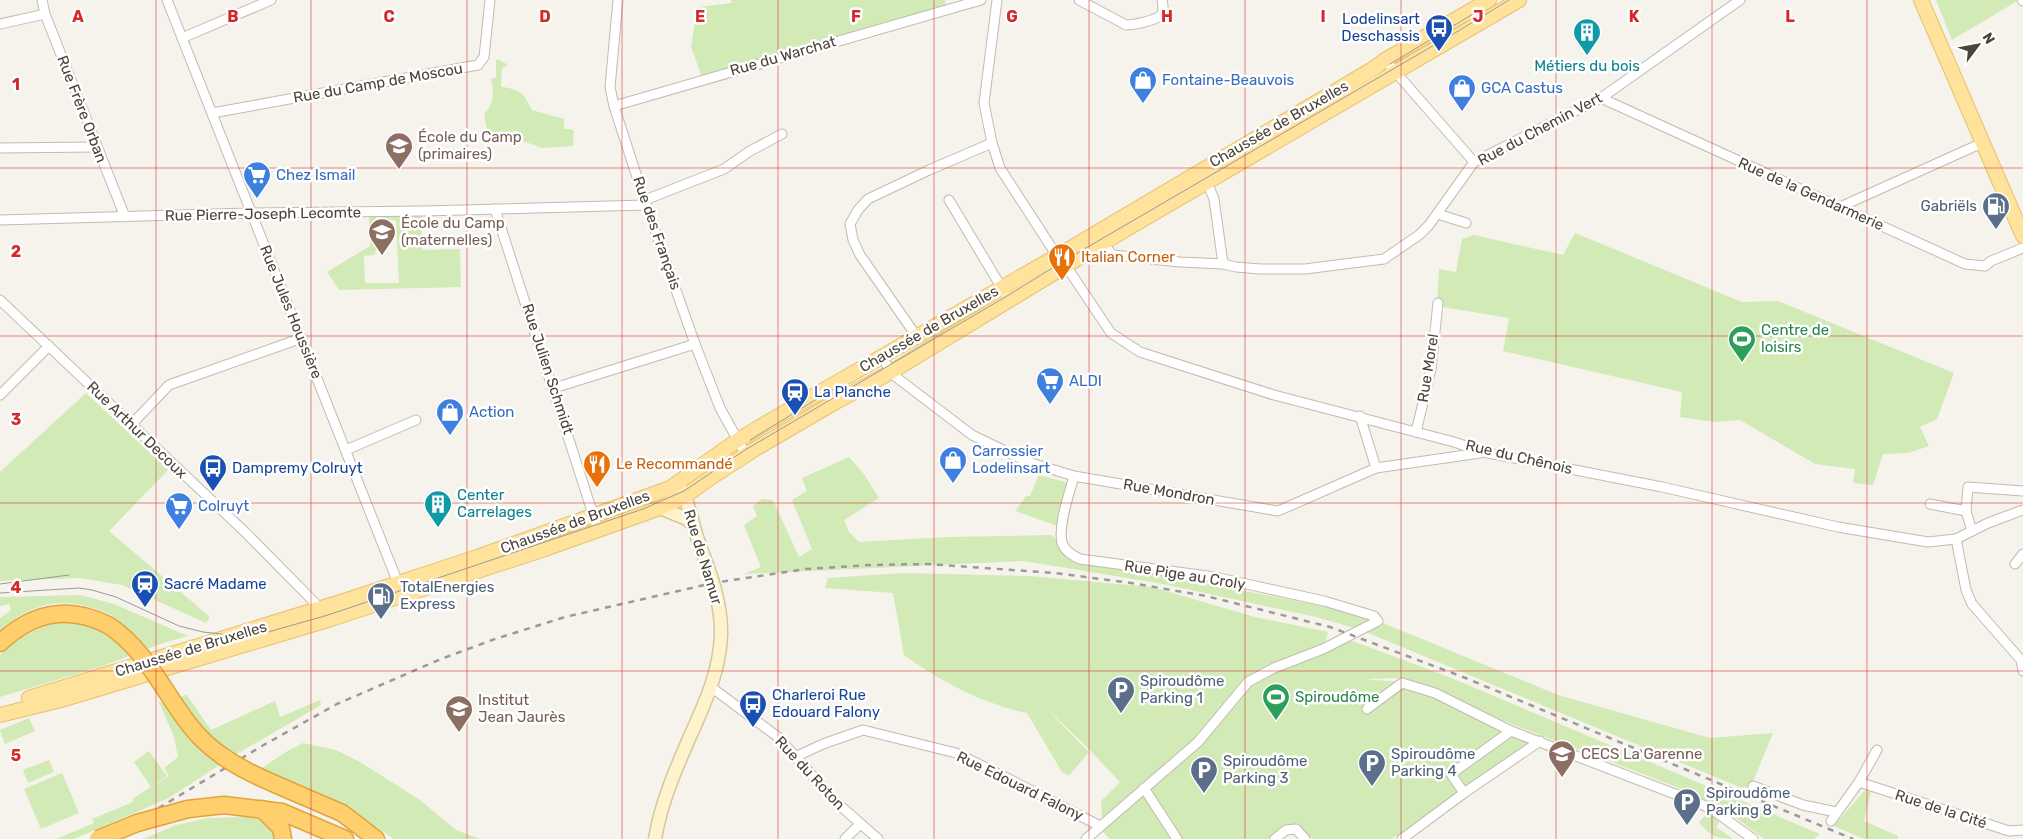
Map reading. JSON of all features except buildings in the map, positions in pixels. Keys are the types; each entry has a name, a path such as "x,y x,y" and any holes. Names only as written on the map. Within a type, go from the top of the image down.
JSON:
{"highway":[{"path":"0,643 25,624 39,617 54,614 70,613 88,616 108,625 121,633 145,659 188,723 205,742 229,761 248,772 342,813 376,839"},
{"path":"98,839 137,823 188,809 224,806 258,808 290,814 317,814 360,827"},
{"path":"258,808 281,828 283,839"},
{"path":"290,814 345,839"}],"main road":[{"name":"Chaussée de Bruxelles","path":"0,715 61,700 331,619 399,590 670,488 738,440 1002,288 1061,260 1384,60 1489,0"},
{"name":"Chaussée de Bruxelles","path":"1098,238 1207,182 1519,0"},
{"path":"1921,3 2023,236"},
{"name":"Chaussée de Bruxelles","path":"0,707 321,608 399,590 598,530 660,508 685,496 746,455 832,404 891,372 1009,300 1061,260"},
{"name":"Rue de Namur","path":"655,839 673,776 711,687 718,664 721,635 720,613 714,583 692,524 685,496 678,483"},
{"name":"Chaussée de Bruxelles","path":"660,508 687,519 692,524"}],"street":[{"name":"Rue Frère Orban","path":"42,0 45,14 125,217"},
{"name":"Rue Jules Houssière","path":"167,0 250,213 302,338 399,590"},
{"path":"182,38 271,0"},
{"name":"Rue du Camp de Moscou","path":"212,113 478,65 484,57 490,0"},
{"name":"Rue des Français","path":"618,0 610,87 614,106 645,202 695,344 720,408 746,455"},
{"name":"Rue du Warchat","path":"614,106 981,0"},
{"path":"997,0 984,103 992,143 1000,168 1061,260"},
{"path":"1078,0 1126,25 1134,26 1160,16 1164,10 1162,0"},
{"name":"Rue du Chemin Vert","path":"1098,238 1113,255 1180,262 1223,264 1236,267 1306,269 1384,259 1419,235 1438,214 1474,162 1601,98 1740,0"},
{"path":"0,24 45,14"},
{"path":"1384,60 1474,162"},
{"name":"Rue de la Gendarmerie","path":"1601,98 1965,264 1985,266 1991,261 2023,248"},
{"name":"Rue Pierre-Joseph Lecomte","path":"0,220 496,209 645,202 724,169 750,151 782,134"},
{"path":"917,337 860,255 853,240 850,224 858,210 868,199 992,143"},
{"path":"1840,207 1982,143"},
{"path":"0,148 96,147"},
{"path":"1207,182 1214,199 1223,264"},
{"path":"949,200 1009,300"},
{"name":"Rue Julien Schmidt","path":"496,209 598,530"},
{"path":"1438,214 1466,223"},
{"name":"Rue du Chênois","path":"1061,260 1111,333 1140,352 1274,395 1360,416 1483,452 1662,487 1838,527 1928,542 1956,539 1988,523 2023,510"},
{"name":"Rue Arthur Decoux","path":"0,300 132,424 331,619"},
{"name":"Rue Morel","path":"1416,432 1431,369 1438,303"},
{"path":"132,424 169,385 302,338"},
{"path":"554,388 695,344"},
{"path":"0,395 49,346"},
{"name":"Rue Mondron","path":"882,356 891,372 972,435 1028,462 1074,476 1278,511 1376,468 1483,452"},
{"path":"1360,416 1376,468"},
{"path":"346,450 416,420"},
{"name":"Rue Pige au Croly","path":"1074,476 1061,529 1062,544 1070,554 1080,559 1215,577 1324,602 1374,616 1378,621 1337,643 1274,668 1248,682 1198,742 1144,788"},
{"path":"1972,531 1966,511 1968,487 2023,491"},
{"path":"1930,504 1966,511"},
{"path":"1956,539 1966,590 1972,604 2022,660 2023,671"},
{"path":"2015,564 2023,554"},
{"path":"1367,709 1402,684 1435,693 1511,731 1700,804 1713,810 1753,839"},
{"name":"Rue du Roton","path":"711,687 778,737 836,802 878,839"},
{"name":"Rue Edouard Falony","path":"795,757 817,746 863,730 956,753 1100,826"},
{"path":"1464,793 1451,774 1511,731"},
{"path":"1402,839 1464,793 1540,741"},
{"path":"1831,821 1859,782 1877,750"},
{"name":"Rue de la Cité","path":"1859,782 2009,831 2023,830"},
{"path":"1753,786 1803,806 1836,812"},
{"path":"1086,839 1144,788 1177,839"},
{"path":"845,839 860,824"},
{"path":"1275,839 1291,828 1296,828 1305,839"}],"green space":[{"path":"731,0 945,0 946,10 703,80 691,47 697,7 732,3"},
{"path":"1936,0 2019,0 1952,40"},
{"path":"498,59 508,65 502,68 501,87 513,89 521,93 532,110 564,119 564,129 574,131 573,146 542,148 520,140 498,138 487,131 484,114 492,102 491,79 496,77 496,60"},
{"path":"382,216 422,216 422,250 460,249 461,287 339,290 327,272 370,246 369,217 376,217 377,248 374,255 364,256 365,283 399,283 396,220 382,220"},
{"name":"Centre de loisirs","path":"1575,233 1742,302 1778,301 1954,373 1937,419 1920,427 1929,446 1908,453 1883,454 1873,485 1853,483 1855,469 1815,464 1740,420 1716,422 1680,417 1682,392 1503,351 1509,318 1437,306 1439,269 1456,272 1462,239 1474,235 1563,255"},
{"path":"86,393 168,470 109,531 210,617 206,623 122,585 79,578 0,581 0,472"},
{"path":"849,457 864,474 879,498 844,520 849,532 859,542 949,537 1051,535 1081,559 1374,616 1378,621 1558,695 1710,738 1773,733 1749,791 1361,630 1316,617 1163,584 1024,561 744,574 761,567 744,525 757,516 753,506 762,499 773,500 799,557 812,549 792,500 807,491 802,478"},
{"path":"1039,475 1069,483 1057,526 1015,511 1026,496 1030,496"},
{"name":"Spiroudôme","path":"902,573 1029,576 1152,587 1255,617 1328,632 1325,644 1339,636 1449,677 1820,834 1814,839 1764,839 1720,806 1669,784 1514,725 1403,678 1363,679 1402,682 1540,741 1392,839 1313,839 1293,824 1274,839 1110,839 1103,832 1101,801 1120,782 1039,701 1089,752 1069,776 1062,772 1027,713 978,698 932,674 904,655 893,593 825,588 828,578"},
{"path":"81,595 114,604 188,636 163,643 103,666 0,697 0,655 17,641 39,629 63,622 85,623 103,631 113,616 83,605 54,604 27,612 0,630 0,618 11,610 9,604 0,606 0,597"},
{"path":"186,694 211,730 275,701 280,717 320,700 321,705 235,755 212,736 192,715 180,698"},
{"path":"165,701 221,764 169,798 74,839 56,839 94,823 92,819 133,802 132,799 169,776 164,768 178,757 174,737 159,702"},
{"path":"29,718 35,731 5,744 0,730"},
{"path":"303,743 336,750 360,762 420,800 456,830 480,839 394,839 351,810 260,769"},
{"path":"149,751 167,776 151,787 134,762"},
{"path":"49,760 54,772 28,783 23,770"},
{"path":"62,773 79,813 41,829 24,789"},
{"path":"1865,790 1871,792 1864,821 1898,836 1898,839 1864,839 1834,826"},
{"path":"1708,813 1720,821 1716,827 1733,839 1717,837 1710,834 1703,827 1699,822"},
{"path":"245,817 266,822 279,839 143,839 176,825 208,818"}],"tram line":[{"path":"0,593 79,588 92,590 116,597 179,626 203,632 240,636 261,634 328,615 643,509 684,491 745,450 1509,0"},
{"path":"1390,64 1473,14"},
{"path":"750,440 842,385"},
{"path":"0,584 69,575"}],"railway":[{"path":"107,839 262,746 337,704 441,659 495,639 565,617 713,583 806,569 928,564 1055,573 1131,583 1206,596 1330,627 1463,677 1853,839"}],"place":[{"name":"Lodelinsart Deschassis","path":"1439,52"},
{"name":"Métiers du bois","path":"1587,56"},
{"name":"Fontaine-Beauvois","path":"1143,104"},
{"name":"GCA Castus","path":"1462,112"},
{"name":"École du Camp (primaires)","path":"399,170"},
{"name":"Chez Ismail","path":"257,199"},
{"name":"Gabriëls","path":"1996,230"},
{"name":"École du Camp (maternelles)","path":"382,256"},
{"name":"Italian Corner","path":"1062,281"},
{"name":"Centre de loisirs","path":"1742,363"},
{"name":"ALDI","path":"1050,405"},
{"name":"La Planche","path":"795,416"},
{"name":"Action","path":"450,436"},
{"name":"Carrossier Lodelinsart","path":"953,484"},
{"name":"Le Recommandé","path":"597,488"},
{"name":"Dampremy Colruyt","path":"213,492"},
{"name":"Center Carrelages","path":"438,528"},
{"name":"Colruyt","path":"179,530"},
{"name":"Sacré Madame","path":"145,608"},
{"name":"TotalEnergies Express","path":"381,620"},
{"name":"Spiroudôme Parking 1","path":"1121,714"},
{"name":"Spiroudôme","path":"1276,721"},
{"name":"Charleroi Rue Edouard Falony","path":"753,728"},
{"name":"Institut Jean Jaurès","path":"459,733"},
{"name":"CECS La Garenne","path":"1562,778"},
{"name":"Spiroudôme Parking 4","path":"1372,787"},
{"name":"Spiroudôme Parking 3","path":"1204,794"},
{"name":"Spiroudôme Parking 8","path":"1687,826"}]}
